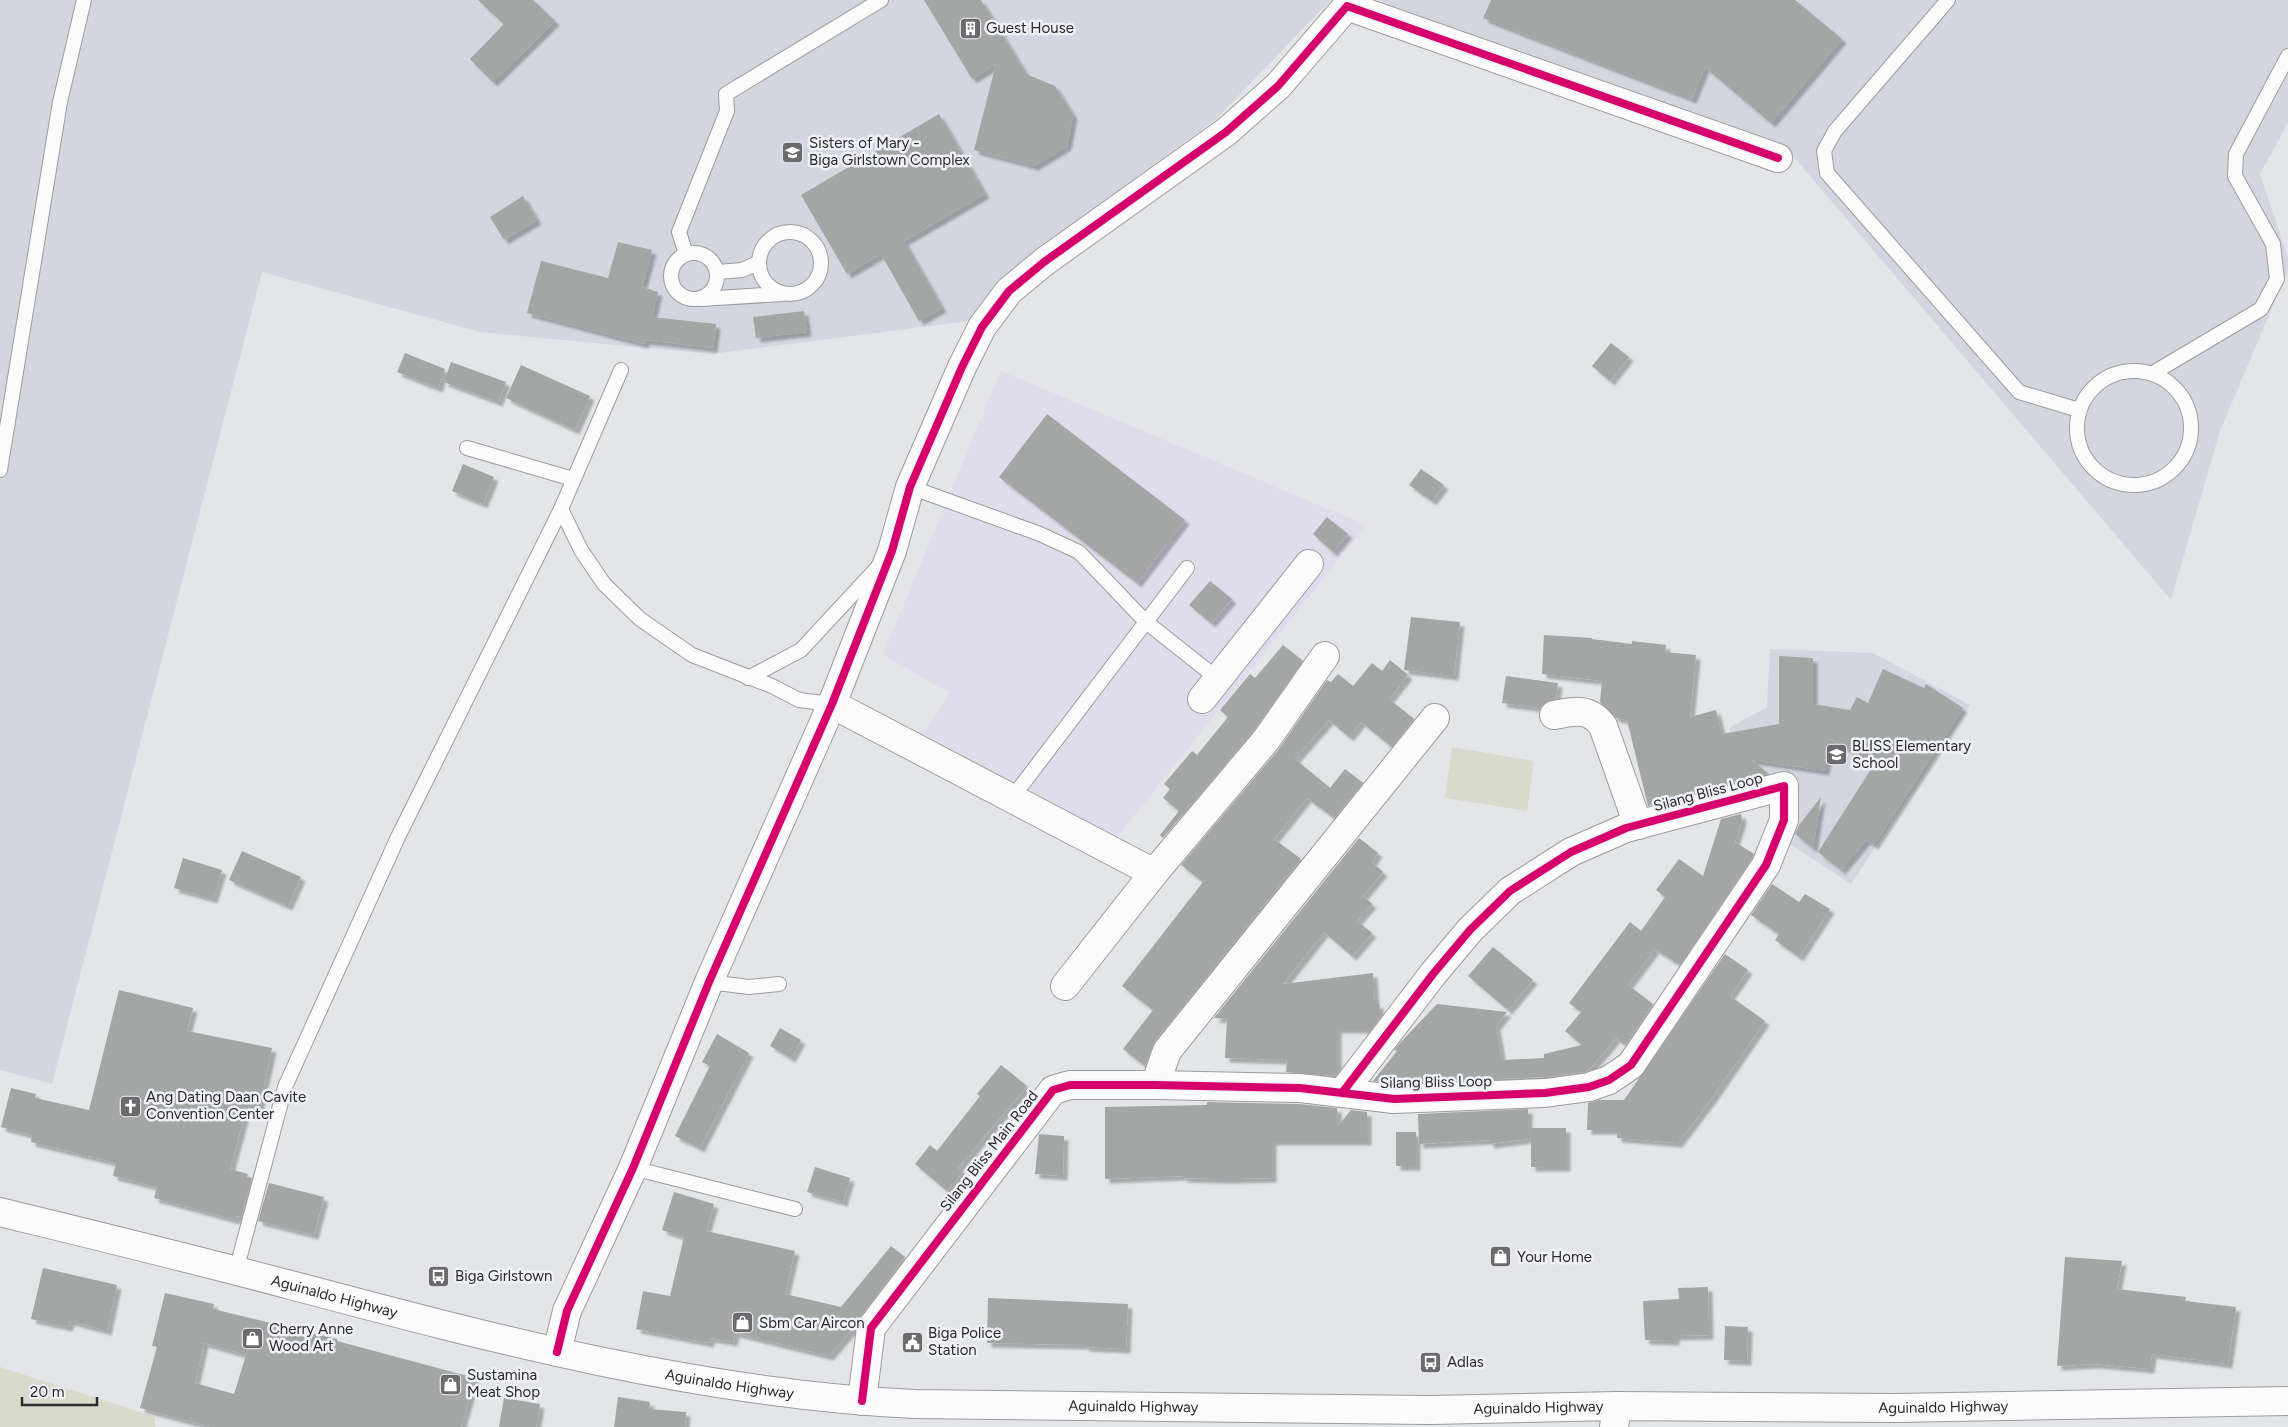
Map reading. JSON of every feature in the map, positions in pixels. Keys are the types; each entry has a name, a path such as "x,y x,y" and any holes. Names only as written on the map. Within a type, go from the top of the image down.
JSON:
{"street":[{"path":"557,1352 567,1312 633,1168 709,982 832,704 892,550 910,487 962,367 982,327 1009,291 1044,262 1226,132 1278,86 1349,3 1778,158"},
{"path":"1210,689 1309,564"},
{"path":"1065,986 1154,873 1266,740 1325,656"},
{"path":"832,704 1154,873"},
{"path":"1554,715 1583,711 1597,718 1602,726 1638,825"},
{"path":"1155,1085 1167,1051 1435,718"},
{"name":"Silang Bliss Loop","path":"1784,786 1784,820 1766,865 1631,1065 1609,1080 1545,1093 1394,1099 1342,1093 1433,974 1470,930 1510,891 1571,852 1626,828 1784,786"},
{"name":"Silang Bliss Main Road","path":"862,1401 871,1328 1053,1090 1070,1085 1155,1085 1300,1088 1342,1093"},
{"name":"Aguinaldo Highway","path":"0,1212 438,1324 557,1352 796,1396 862,1401 1421,1410 1616,1417 1896,1408 2288,1401"}],"lane":[{"path":"0,470 60,102 84,0"},
{"path":"686,254 679,232 727,111 726,94 881,0"},
{"path":"1948,0 1836,131 1824,151 1827,173 2019,392 2079,410"},
{"path":"2152,373 2261,309 2277,279 2273,244 2235,176 2236,154 2288,56"},
{"path":"700,299 714,289 718,272 714,262 706,255 696,252 686,254 677,259 672,267 670,276 672,284 683,297 700,299 796,294 809,288 818,277 821,263 818,250 814,244 810,239 797,232 783,232 770,238 762,249 758,263 761,277 770,288 782,294"},
{"path":"718,272 742,270 758,263"},
{"path":"236,1271 284,1087 398,837 560,509 621,370"},
{"path":"2138,370 2152,373 2166,380 2177,390 2186,403 2190,418 2188,446 2173,468 2163,477 2137,485 2121,484 2106,478 2093,469 2084,456 2078,441 2076,425 2079,410 2086,396 2108,376 2122,371 2138,370"},
{"path":"467,448 573,479"},
{"path":"910,487 1040,534 1079,552 1210,689"},
{"path":"560,509 580,550 604,584 640,619 692,655 772,686 800,700 832,704"},
{"path":"748,678 802,650 892,550"},
{"path":"1012,798 1186,568"},
{"path":"709,982 749,987 779,984"},
{"path":"633,1168 795,1209"}],"shaded area":[{"path":"0,0 1330,1 1215,120 1039,249 999,282 969,321 711,354 480,332 262,272 52,1084 0,1070"},
{"path":"1382,0 2288,0 2288,123 2260,174 2288,257 2288,270 2220,431 2171,600 1787,149 1384,11"},
{"path":"1001,371 1366,525 1116,839 923,734 950,693 883,655"},
{"name":"BLISS Elementary School","path":"1770,649 1873,653 1970,705 1851,884 1787,842 1789,781 1743,786 1729,728 1767,707"},
{"path":"1452,747 1534,761 1527,811 1445,798"},
{"path":"0,1367 155,1417 155,1427 0,1427"}],"building":[{"path":"478,0 533,0 555,21 493,82 470,59 504,24"},
{"path":"924,0 981,0 1026,74 1055,86 1073,115 1067,146 1034,166 974,150 996,64 972,79"},
{"path":"1491,0 1795,0 1842,39 1771,123 1705,67 1692,99 1483,18"},
{"path":"939,114 985,194 904,241 942,308 919,321 881,254 847,274 801,195"},
{"path":"523,196 537,220 504,240 490,217"},
{"path":"618,242 652,250 642,287 658,292 652,317 716,324 713,348 645,340 644,344 527,313 541,261 608,278"},
{"path":"804,311 807,332 756,338 753,317"},
{"path":"1611,343 1629,357 1610,381 1592,366"},
{"path":"405,353 445,369 438,388 397,372"},
{"path":"451,362 506,382 498,402 444,382"},
{"path":"521,365 590,396 575,430 506,398"},
{"path":"1047,414 1185,520 1137,583 999,477"},
{"path":"463,464 494,477 483,504 452,491"},
{"path":"1421,469 1444,485 1432,501 1409,485"},
{"path":"1327,517 1348,534 1333,552 1313,534"},
{"path":"1210,581 1232,599 1211,623 1189,605"},
{"path":"1411,617 1460,622 1454,676 1404,670"},
{"path":"1544,635 1592,638 1632,644 1632,641 1666,645 1665,652 1696,655 1690,717 1716,710 1722,734 1779,724 1779,656 1813,658 1813,704 1850,710 1857,697 1868,703 1883,669 1924,688 1926,684 1963,708 1874,845 1866,840 1841,870 1818,852 1875,763 1830,740 1825,771 1752,760 1769,774 1733,780 1734,783 1648,806 1627,720 1616,718 1600,702 1602,681 1542,674"},
{"path":"1283,645 1303,661 1254,730 1163,838 1160,835 1179,811 1163,798 1170,789 1164,784 1192,751 1197,755 1228,717 1220,710 1250,674 1255,678"},
{"path":"1390,660 1408,675 1389,699 1414,719 1392,747 1361,722 1349,737 1329,720 1295,759 1330,788 1345,769 1363,783 1334,818 1307,798 1274,839 1301,859 1155,1041 1145,1066 1123,1049 1153,1010 1122,986 1203,882 1181,865 1278,750 1327,680 1331,682 1338,674 1353,686 1372,663 1382,671"},
{"path":"1506,676 1558,683 1556,699 1544,703 1540,708 1502,703"},
{"path":"1821,797 1813,848 1795,834 1799,825"},
{"path":"1741,814 1742,820 1735,842 1754,854 1752,858 1680,965 1655,949 1628,985 1653,1004 1625,1045 1616,1038 1589,1070 1585,1072 1544,1077 1395,1083 1373,1081 1397,1051 1394,1050 1437,1004 1507,1012 1496,1026 1502,1060 1544,1058 1544,1054 1582,1045 1565,1031 1581,1012 1569,1003 1630,922 1641,931 1665,897 1656,890 1679,859 1703,876 1721,819"},
{"path":"1359,838 1378,853 1372,862 1383,872 1363,896 1372,904 1357,921 1372,933 1352,956 1324,932 1283,984 1373,973 1375,1004 1379,1004 1379,1019 1371,1029 1337,1029 1337,1074 1335,1076 1286,1072 1287,1060 1225,1058 1227,1019 1214,1018"},
{"path":"242,851 301,877 288,906 229,880"},
{"path":"183,858 222,870 213,899 174,888"},
{"path":"1772,884 1799,902 1805,894 1830,909 1799,957 1775,940 1779,934 1751,915"},
{"path":"1493,947 1533,980 1508,1010 1468,976"},
{"path":"1725,954 1748,970 1730,996 1765,1021 1712,1098 1678,1143 1617,1138 1617,1130 1587,1130 1588,1103 1599,1100 1624,1100"},
{"path":"119,990 193,1008 187,1031 272,1048 258,1113 246,1110 230,1169 248,1174 247,1177 252,1178 241,1217 237,1216 236,1220 154,1198 157,1187 113,1176 116,1163 31,1142 32,1135 1,1127 11,1088 36,1094 35,1098 89,1110"},
{"path":"780,1028 801,1040 791,1058 770,1046"},
{"path":"717,1034 749,1053 700,1148 675,1136 710,1066 702,1062"},
{"path":"1001,1065 1027,1086 958,1168 963,1172 947,1191 915,1164 930,1145 937,1151 980,1096 977,1094"},
{"path":"1207,1102 1299,1104 1337,1108 1338,1126 1351,1110 1367,1112 1367,1141 1272,1141 1272,1178 1224,1179 1183,1178 1183,1176 1105,1179 1105,1107 1207,1105"},
{"path":"1528,1109 1528,1139 1489,1144 1489,1140 1419,1144 1418,1114"},
{"path":"1531,1128 1566,1128 1566,1167 1531,1167"},
{"path":"1396,1132 1416,1132 1416,1166 1396,1166"},
{"path":"1039,1134 1064,1136 1063,1176 1035,1174"},
{"path":"815,1167 850,1178 843,1202 807,1192"},
{"path":"269,1183 324,1197 314,1235 258,1221"},
{"path":"674,1192 714,1204 706,1231 795,1251 785,1294 841,1307 891,1246 905,1257 855,1326 829,1356 735,1333 733,1342 710,1338 709,1343 636,1329 643,1291 670,1296 684,1237 662,1230"},
{"path":"2065,1257 2122,1261 2117,1289 2186,1297 2185,1301 2236,1307 2228,1364 2152,1354 2150,1369 2095,1364 2057,1366"},
{"path":"43,1268 117,1285 107,1331 70,1321 68,1327 31,1319"},
{"path":"1708,1287 1709,1335 1675,1336 1675,1341 1645,1340 1643,1301 1679,1299 1678,1288"},
{"path":"165,1293 214,1304 213,1309 337,1339 337,1341 475,1378 461,1427 210,1427 140,1408 157,1347 152,1346","holes":["204,1343 246,1355 234,1394 195,1383"]},
{"path":"988,1298 1128,1304 1126,1349 1085,1347 1085,1345 987,1343"},
{"path":"1725,1326 1748,1327 1747,1361 1724,1360"},
{"path":"618,1397 650,1402 649,1409 686,1412 685,1427 614,1427"},
{"path":"504,1398 540,1404 536,1427 499,1427"}],"cycle path":[{"path":"557,1352 567,1311 633,1168 709,982 832,704 892,551 910,487 962,367 982,327 1009,291 1044,262 1226,132 1278,86 1347,6 1778,158"},
{"path":"862,1401 871,1328 1053,1090 1070,1085 1300,1088 1394,1099 1545,1093 1589,1087 1609,1080 1631,1065 1766,865 1784,820 1784,786 1626,828 1571,852 1510,891 1470,930 1433,974 1342,1093"}],"place":[{"name":"Guest House","path":"970,28"},
{"name":"Sisters of Mary - Biga Girlstown Complex","path":"793,152"},
{"name":"BLISS Elementary School","path":"1836,755"},
{"name":"Ang Dating Daan Cavite Convention Center","path":"130,1106"},
{"name":"Your Home","path":"1501,1257"},
{"name":"Biga Girlstown","path":"439,1276"},
{"name":"Sbm Car Aircon","path":"743,1323"},
{"name":"Cherry Anne Wood Art","path":"253,1338"},
{"name":"Biga Police Station","path":"912,1342"},
{"name":"Adlas","path":"1431,1362"},
{"name":"Sustamina Meat Shop","path":"451,1384"}]}
